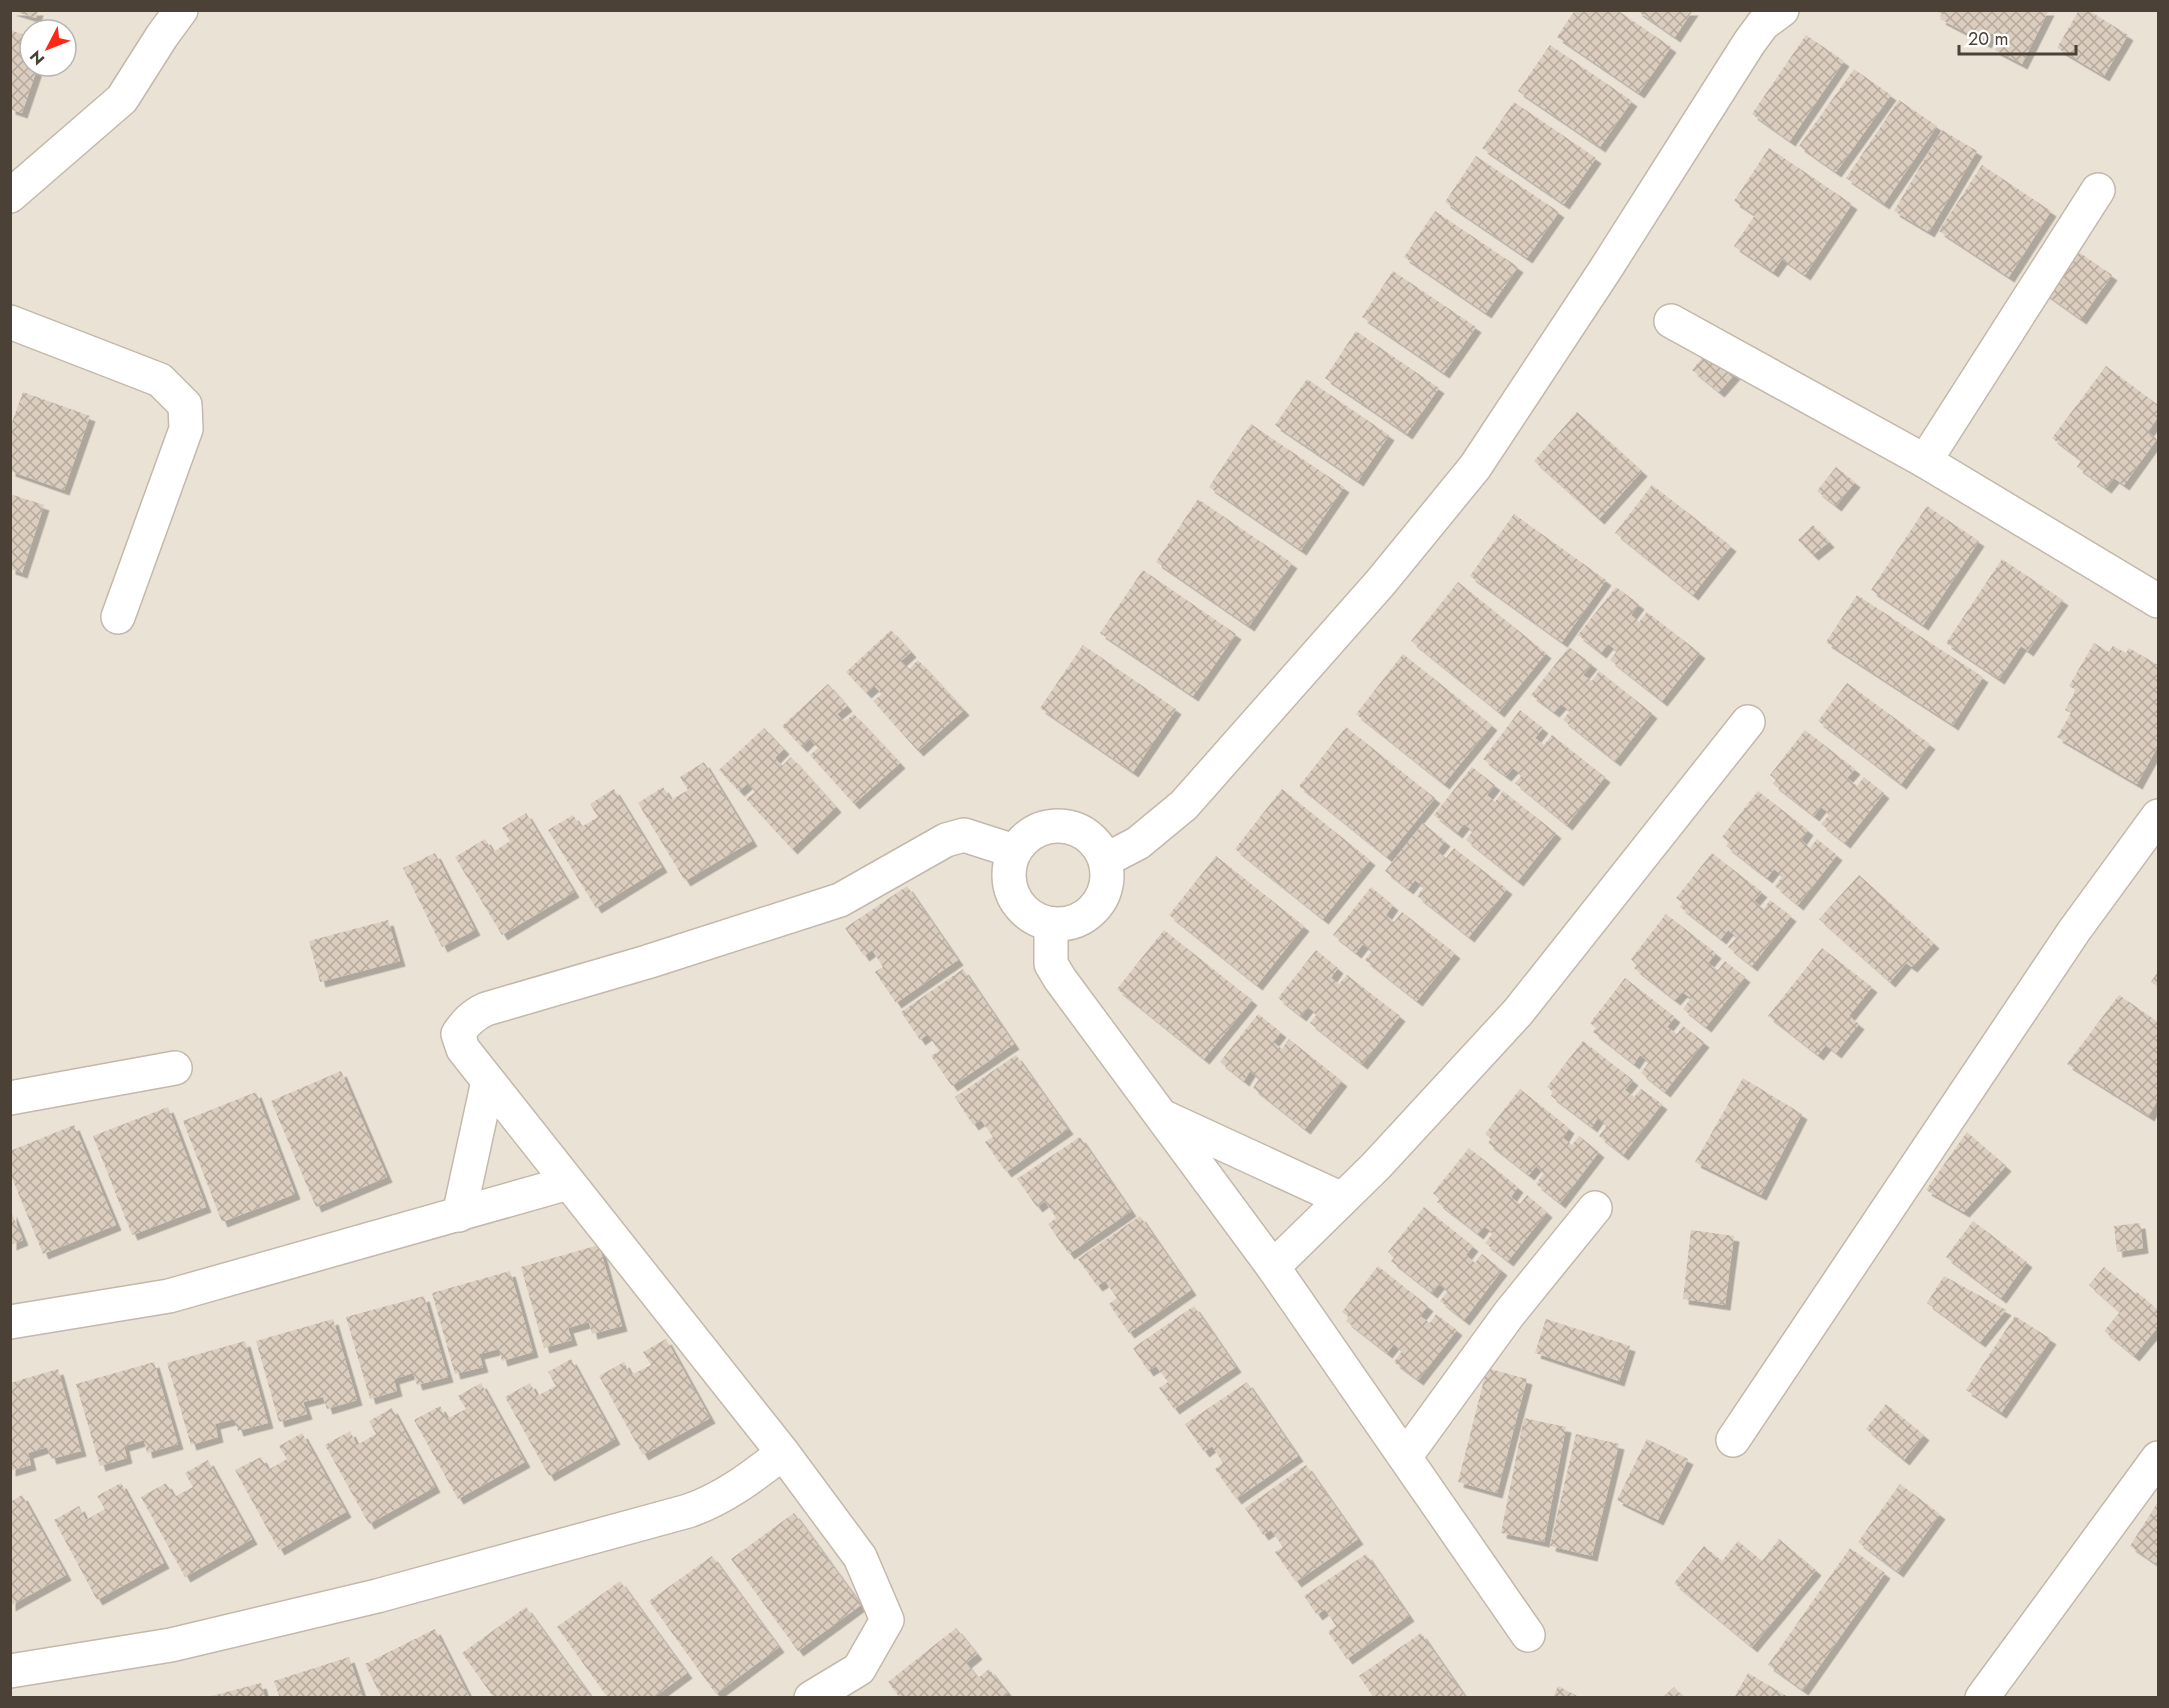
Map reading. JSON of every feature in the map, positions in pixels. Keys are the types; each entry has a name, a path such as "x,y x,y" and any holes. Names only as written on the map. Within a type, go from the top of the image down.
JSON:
{"street":[{"path":"10,196 122,99 181,10"},
{"path":"1104,857 1117,854 1138,843 1184,805 1380,582 1475,467 1605,270 1749,43 1763,24 1782,10"},
{"path":"1925,461 2098,190"},
{"path":"1671,321 1925,461 2158,601"},
{"path":"10,322 160,380 184,405 186,429 118,617"},
{"path":"1273,1267 1376,1166 1518,1012 1748,722"},
{"path":"1733,1440 2074,931 2158,816"},
{"path":"1060,826 1079,830 1094,841 1104,857 1107,883 1098,907 1077,922 1051,926 1022,911 1008,883 1014,851 1025,837 1042,828 1060,826"},
{"path":"811,1698 859,1669 887,1620 860,1557 783,1453 463,1049 458,1034 466,1022 475,1014 486,1009 647,962 840,900 946,840 964,835 1014,851"},
{"path":"1051,926 1051,964 1273,1267 1528,1635"},
{"path":"10,1098 175,1068"},
{"path":"459,1215 488,1081"},
{"path":"1161,1116 1342,1199"},
{"path":"10,1322 169,1296 568,1183"},
{"path":"1405,1458 1509,1314 1595,1208"},
{"path":"10,1671 171,1645 377,1596 688,1511 710,1504 734,1490 783,1453"},
{"path":"1982,1698 2158,1458"}],"shaded area":[{"path":"11,11 2158,11 2158,1697 11,1697"}],"building":[{"path":"10,10 38,10 36,18"},
{"path":"1575,10 1617,10 1671,47 1639,93 1557,37"},
{"path":"1636,10 1693,10 1675,37"},
{"path":"1934,10 2049,10 2022,64 1995,50 2001,38 1991,33 1986,43 1940,19 1943,15"},
{"path":"2079,10 2088,10 2128,35 2104,76 2057,48"},
{"path":"10,30 18,33 18,78 34,78 22,113 10,109"},
{"path":"1806,35 1844,61 1790,141 1752,114"},
{"path":"1550,45 1632,101 1600,147 1518,91"},
{"path":"1854,69 1891,95 1836,172 1799,146"},
{"path":"1899,100 1937,126 1884,204 1846,178"},
{"path":"1514,102 1596,158 1564,204 1482,148"},
{"path":"1942,130 1977,151 1929,232 1894,211"},
{"path":"1769,148 1852,204 1805,275 1782,259 1773,272 1734,246 1755,215 1734,201"},
{"path":"1476,156 1559,212 1527,258 1445,202"},
{"path":"1982,165 2051,211 2009,277 1939,231"},
{"path":"1435,211 1518,267 1486,313 1404,257"},
{"path":"2073,248 2112,275 2081,319 2043,292"},
{"path":"1393,271 1476,327 1444,373 1362,317"},
{"path":"1356,331 1439,388 1407,434 1325,378"},
{"path":"1708,351 1735,374 1719,392 1692,370"},
{"path":"2106,366 2158,405 2158,417 2148,432 2157,439 2124,485 2114,478 2106,488 2077,467 2081,460 2052,438"},
{"path":"1307,379 1389,435 1358,481 1275,425"},
{"path":"23,392 90,416 64,490 10,471 10,428"},
{"path":"1577,412 1642,471 1599,519 1534,461"},
{"path":"1251,424 1344,487 1301,550 1209,487"},
{"path":"1836,467 1855,482 1836,506 1817,491"},
{"path":"1652,485 1731,546 1693,595 1615,533"},
{"path":"10,494 44,505 22,573 10,569"},
{"path":"1198,499 1292,563 1249,626 1156,562"},
{"path":"1927,506 1979,541 1923,625 1871,590"},
{"path":"1514,514 1606,580 1562,642 1470,576"},
{"path":"1813,525 1829,542 1813,555 1798,540"},
{"path":"2002,559 2063,600 2028,651 2021,646 1999,679 1946,643"},
{"path":"1143,570 1236,634 1193,696 1100,633"},
{"path":"1458,582 1546,653 1499,712 1411,641"},
{"path":"1616,587 1639,604 1631,615 1639,622 1647,612 1700,653 1662,701 1610,660 1617,651 1608,644 1601,653 1578,635"},
{"path":"1857,595 1983,677 1953,725 1826,642"},
{"path":"891,630 911,652 901,661 909,669 918,660 964,710 918,751 873,701 882,694 874,686 866,693 846,672"},
{"path":"2094,643 2109,652 2113,646 2126,653 2129,648 2158,665 2158,746 2137,784 2057,737 2071,713 2065,710 2076,690 2069,686"},
{"path":"1083,645 1176,709 1133,772 1040,708"},
{"path":"1569,647 1592,664 1583,675 1592,681 1599,671 1652,713 1615,761 1563,720 1570,711 1561,704 1554,712 1531,695"},
{"path":"1403,654 1492,725 1444,784 1356,714"},
{"path":"1847,683 1930,744 1901,784 1818,721"},
{"path":"828,684 847,706 837,714 844,722 854,714 900,763 854,804 810,755 818,748 810,739 802,747 782,726"},
{"path":"1520,710 1543,728 1535,738 1544,745 1552,735 1605,777 1567,825 1515,783 1522,775 1513,768 1506,776 1483,759"},
{"path":"1346,727 1435,798 1387,857 1299,786"},
{"path":"764,728 784,749 775,758 782,766 791,757 836,807 792,849 746,799 755,792 748,783 739,791 719,770"},
{"path":"1805,730 1855,769 1847,778 1857,786 1864,777 1884,793 1845,843 1821,824 1830,814 1821,807 1814,816 1773,784 1776,780 1770,775"},
{"path":"704,762 752,841 685,881 638,803 663,787 671,800 688,790 680,777"},
{"path":"1472,767 1495,785 1487,795 1495,802 1503,791 1556,833 1518,881 1466,840 1473,831 1464,824 1457,833 1434,815"},
{"path":"614,789 662,867 596,908 548,830 573,815 581,827 598,817 590,804"},
{"path":"1282,789 1370,860 1323,919 1235,849"},
{"path":"1758,791 1808,830 1801,840 1810,848 1817,839 1837,855 1798,905 1775,886 1783,876 1774,869 1767,878 1726,846 1729,842 1722,837"},
{"path":"526,813 574,892 502,935 455,857 485,839 493,852 510,841 502,828"},
{"path":"1423,823 1445,841 1437,851 1446,858 1454,848 1507,889 1469,937 1417,896 1424,887 1415,880 1408,889 1385,871"},
{"path":"435,853 475,930 442,947 403,868"},
{"path":"1712,853 1762,892 1754,901 1764,909 1770,900 1791,916 1752,966 1728,947 1737,937 1728,930 1721,939 1680,907 1683,903 1676,898"},
{"path":"1216,856 1304,926 1257,985 1169,915"},
{"path":"1859,875 1934,943 1912,967 1906,963 1890,982 1819,919"},
{"path":"907,886 958,960 896,1003 875,972 883,967 872,950 864,956 845,928"},
{"path":"1371,887 1393,905 1386,915 1394,922 1402,912 1455,953 1417,1001 1365,960 1372,951 1363,944 1356,953 1333,935"},
{"path":"1666,914 1716,953 1708,963 1718,970 1725,961 1745,977 1706,1027 1683,1009 1691,998 1682,992 1675,1000 1634,968 1637,965 1631,959"},
{"path":"388,920 400,961 320,982 309,941"},
{"path":"1164,930 1252,1000 1204,1059 1117,989"},
{"path":"1822,948 1872,987 1849,1016 1859,1024 1836,1053 1826,1045 1818,1055 1768,1016"},
{"path":"1316,950 1338,968 1331,978 1339,984 1347,975 1400,1016 1362,1064 1310,1023 1317,1014 1308,1007 1301,1016 1278,998"},
{"path":"963,969 1014,1044 952,1086 931,1056 939,1051 928,1034 920,1040 901,1012"},
{"path":"2158,971 2158,987 2151,982"},
{"path":"1625,978 1675,1017 1667,1027 1677,1034 1683,1026 1704,1042 1665,1092 1641,1073 1649,1062 1640,1055 1634,1064 1593,1032 1596,1028 1590,1023"},
{"path":"2119,995 2158,1022 2158,1099 2149,1116 2067,1064"},
{"path":"1258,1014 1281,1032 1273,1042 1282,1049 1289,1039 1342,1081 1305,1129 1253,1088 1259,1079 1250,1071 1244,1081 1220,1062"},
{"path":"1583,1041 1633,1080 1625,1090 1634,1097 1641,1089 1662,1104 1623,1155 1599,1136 1607,1125 1598,1118 1592,1127 1551,1096 1553,1092 1547,1087"},
{"path":"1016,1055 1068,1129 1006,1172 985,1142 993,1137 981,1120 973,1125 955,1097"},
{"path":"341,1071 387,1177 316,1207 271,1101"},
{"path":"1743,1078 1802,1114 1761,1195 1695,1162"},
{"path":"1520,1089 1569,1128 1563,1138 1572,1145 1579,1136 1599,1152 1560,1203 1536,1184 1544,1173 1536,1166 1529,1175 1488,1143 1491,1139 1485,1134"},
{"path":"256,1092 295,1194 222,1222 183,1121"},
{"path":"168,1107 206,1207 132,1235 93,1136"},
{"path":"74,1125 116,1225 43,1254 10,1173 10,1151"},
{"path":"1967,1132 2006,1166 1964,1212 1926,1190"},
{"path":"1080,1137 1131,1211 1069,1254 1048,1224 1056,1218 1045,1201 1037,1207 1017,1179"},
{"path":"1469,1148 1518,1187 1511,1197 1520,1204 1527,1195 1547,1212 1508,1261 1485,1243 1493,1233 1484,1226 1478,1234 1437,1202 1440,1199 1433,1193"},
{"path":"1424,1207 1473,1246 1466,1255 1475,1263 1482,1254 1502,1270 1464,1320 1440,1301 1448,1291 1439,1284 1432,1293 1391,1261 1394,1258 1388,1252"},
{"path":"11,1211 23,1240 11,1245"},
{"path":"1140,1216 1191,1290 1129,1333 1109,1304 1117,1298 1105,1281 1097,1286 1078,1259"},
{"path":"1973,1221 2027,1262 2001,1298 1946,1257"},
{"path":"2140,1223 2143,1248 2117,1252 2114,1226"},
{"path":"1691,1230 1734,1236 1725,1305 1683,1299"},
{"path":"599,1245 622,1326 592,1334 589,1322 568,1328 572,1340 544,1348 521,1267"},
{"path":"1378,1266 1428,1306 1420,1316 1430,1323 1436,1314 1457,1330 1418,1380 1394,1362 1402,1351 1394,1344 1387,1353 1346,1321 1349,1317 1342,1312"},
{"path":"2104,1267 2158,1310 2158,1327 2134,1356 2104,1331 2120,1312 2089,1285"},
{"path":"510,1271 533,1352 502,1361 499,1349 479,1354 483,1367 455,1374 432,1293"},
{"path":"1944,1276 2006,1310 1980,1342 1927,1303"},
{"path":"424,1296 448,1377 417,1385 413,1373 394,1379 397,1391 370,1399 346,1317"},
{"path":"1194,1306 1236,1367 1174,1409 1159,1388 1168,1382 1156,1366 1148,1371 1133,1348"},
{"path":"2015,1316 2051,1339 2001,1413 1966,1390"},
{"path":"333,1319 357,1400 327,1409 323,1397 303,1402 307,1414 279,1422 256,1341"},
{"path":"1546,1319 1630,1346 1619,1381 1535,1353"},
{"path":"666,1339 710,1418 643,1455 599,1376 624,1362 631,1375 651,1365 643,1352"},
{"path":"245,1341 268,1423 238,1431 234,1419 215,1424 218,1437 191,1445 167,1363"},
{"path":"571,1359 615,1439 549,1476 505,1397 530,1383 537,1396 556,1386 548,1372"},
{"path":"154,1362 178,1444 147,1453 144,1440 124,1446 127,1458 100,1466 76,1384"},
{"path":"1487,1368 1527,1379 1497,1493 1458,1482"},
{"path":"58,1369 81,1451 51,1459 47,1447 28,1453 31,1465 10,1471 10,1383"},
{"path":"1247,1382 1298,1456 1236,1499 1215,1469 1223,1463 1212,1446 1204,1452 1185,1424"},
{"path":"481,1383 525,1462 458,1499 414,1420 440,1406 447,1419 466,1409 458,1396"},
{"path":"1886,1404 1924,1435 1904,1460 1866,1429"},
{"path":"392,1408 435,1487 369,1524 325,1445 350,1431 357,1445 376,1434 369,1421"},
{"path":"1524,1418 1566,1427 1544,1542 1501,1533"},
{"path":"302,1433 346,1512 279,1550 235,1470 261,1457 268,1470 287,1459 279,1446"},
{"path":"1576,1434 1619,1444 1592,1556 1550,1546"},
{"path":"1647,1439 1688,1459 1658,1520 1617,1500"},
{"path":"208,1460 252,1539 185,1577 141,1497 166,1483 174,1497 193,1487 185,1473"},
{"path":"1306,1465 1358,1539 1296,1582 1275,1552 1283,1547 1271,1530 1263,1535 1245,1508"},
{"path":"121,1483 164,1563 97,1600 54,1520 79,1506 86,1520 105,1509 97,1496"},
{"path":"1900,1484 1940,1514 1898,1572 1858,1542"},
{"path":"22,1495 66,1575 10,1606 10,1502"},
{"path":"2158,1502 2158,1565 2130,1546"},
{"path":"794,1513 861,1605 798,1651 731,1559"},
{"path":"1779,1539 1816,1570 1752,1647 1674,1583 1704,1546 1722,1561 1738,1541 1762,1561"},
{"path":"1850,1548 1885,1573 1803,1690 1768,1665"},
{"path":"1366,1554 1409,1616 1347,1659 1328,1632 1336,1626 1325,1609 1317,1615 1304,1596"},
{"path":"712,1556 779,1647 716,1694 649,1601"},
{"path":"620,1581 687,1673 653,1698 608,1698 557,1627"},
{"path":"526,1607 592,1698 494,1698 462,1653"},
{"path":"956,1628 977,1654 966,1663 978,1678 989,1669 1008,1693 1002,1698 900,1698 888,1682"},
{"path":"435,1629 470,1698 382,1698 365,1664"},
{"path":"1421,1633 1466,1698 1374,1698 1359,1676"},
{"path":"349,1657 363,1698 280,1698 274,1681"},
{"path":"1748,1673 1790,1698 1734,1698"},
{"path":"261,1683 265,1698 208,1698 208,1697"},
{"path":"1558,1686 1581,1698 1553,1698"},
{"path":"1674,1687 1684,1698 1662,1698"}]}
